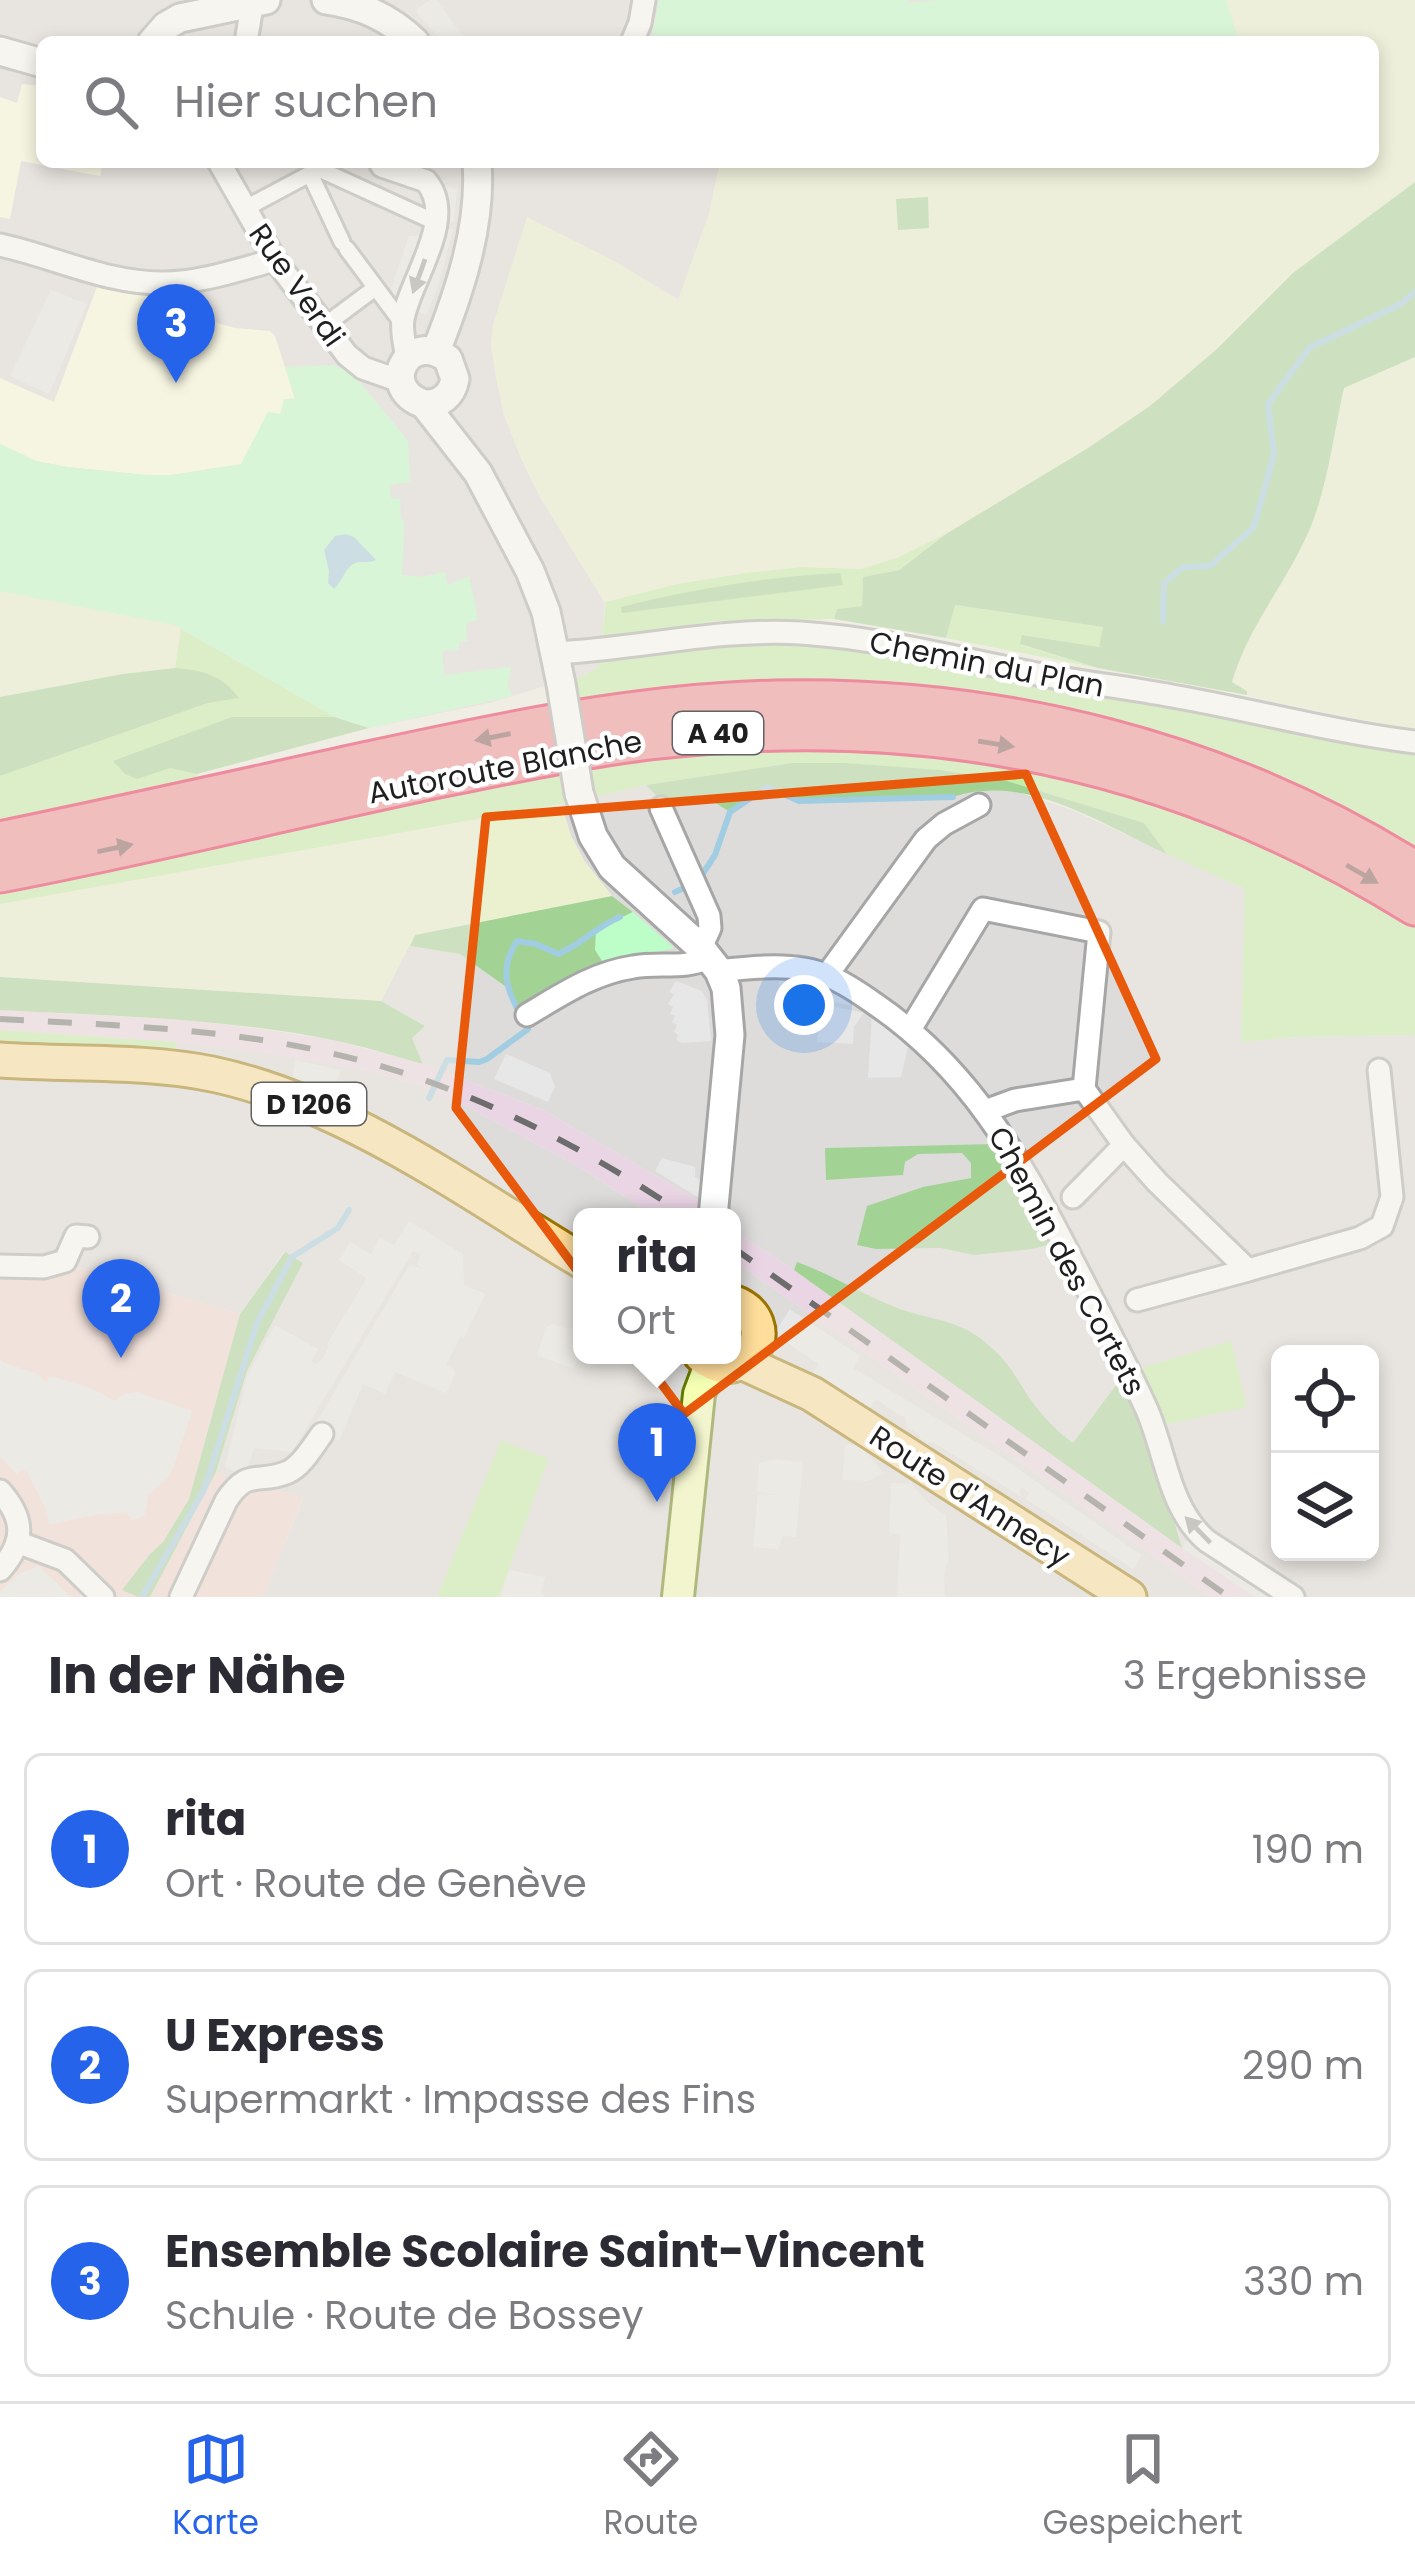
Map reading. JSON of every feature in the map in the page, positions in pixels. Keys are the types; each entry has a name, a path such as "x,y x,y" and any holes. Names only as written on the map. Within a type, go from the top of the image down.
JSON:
{"highway":[{"name":"Autoroute Blanche","path":"0,842 531,729 713,705 836,701 1001,715 1109,739 1203,769 1295,807 1415,872"},
{"name":"Autoroute Blanche","path":"0,872 543,756 711,734 836,729 999,744 1148,780 1282,832 1415,905"}],"main road":[{"name":"D 1206","path":"0,1060 172,1068 271,1090 359,1128 573,1256"},
{"name":"Route d'Annecy","path":"741,1305 753,1315 741,1334"},
{"name":"Route d'Annecy","path":"741,1360 812,1394 1129,1597"},
{"path":"678,1597 699,1394 721,1364"}],"street":[{"path":"326,0 375,13 408,36"},
{"path":"635,36 644,0"},
{"path":"157,36 180,18 257,1 248,36"},
{"path":"0,51 36,61"},
{"name":"Rue Verdi","path":"222,168 275,260 355,362 372,372 404,370"},
{"path":"389,168 419,177 435,195 435,222 403,324 404,370 408,397 436,404 451,392 452,365 436,351 424,350 404,370"},
{"path":"436,351 470,244 477,168"},
{"path":"244,209 316,169"},
{"path":"316,169 435,222"},
{"path":"316,169 344,245 403,324"},
{"path":"0,245 142,282 184,282 275,260"},
{"path":"324,326 375,288"},
{"path":"451,392 478,473 530,571 546,612 579,793 593,836 612,867 710,959 729,997 730,1035 714,1208"},
{"path":"424,404 478,473"},
{"name":"Chemin du Plan","path":"555,653 720,634 837,636 1415,742"},
{"path":"827,975 926,839 979,805"},
{"path":"662,808 709,916 710,959"},
{"path":"911,1028 983,909 1099,932 1084,1089 1156,1182 1248,1270"},
{"name":"Chemin des Cortets","path":"526,1015 591,977 632,967 691,966 710,959 741,968 827,975 911,1028 985,1111 1034,1188 1151,1420 1182,1513 1207,1541 1292,1597"},
{"path":"1137,1300 1360,1238 1382,1226 1391,1197 1378,1070"},
{"path":"985,1111 1015,1100 1084,1089"},
{"path":"1072,1197 1124,1144"},
{"path":"0,1266 44,1267 65,1261 76,1236 88,1237"},
{"path":"181,1597 235,1488 246,1480 292,1470 322,1434"},
{"path":"0,1491 17,1513 17,1542 0,1570"},
{"path":"17,1542 65,1560 103,1597"}],"highlighted area":[{"path":"1026,774 1156,1059 684,1414 456,1108 486,817"}],"shaded area":[{"path":"0,0 1226,0 1237,36 36,36 36,168 719,168 709,214 679,300 528,218 491,345 504,415 521,458 605,603 599,667 571,682 369,728 335,717 175,625 0,591"},
{"path":"437,0 463,36 437,36 417,9"},
{"path":"1226,0 1415,0 1415,182 1293,273 1218,348 1150,406 946,534 861,569 803,567 746,573 677,584 605,603 521,458 496,377 493,325 527,217 678,300 709,214 719,168 1379,168 1379,36 1237,36"},
{"path":"22,84 36,85 36,164 21,161 10,219 0,217 0,97 17,103"},
{"path":"58,168 102,168 100,176"},
{"path":"439,184 457,189 454,222 444,220 443,228 453,229 426,315 387,300 409,236 425,236"},
{"path":"98,284 186,304 185,314 235,328 270,331 275,336 295,399 280,414 268,413 241,464 146,475 36,461 0,444 0,378 54,402"},
{"path":"51,290 87,304 49,394 10,376"},
{"path":"1415,357 1415,731 1247,695 1232,682 1238,660 1310,529 1344,387"},
{"path":"0,591 175,625 181,629 175,668 0,697"},
{"path":"646,785 668,807 703,795 767,787 799,801 953,797 975,789 1018,792 1072,810 1245,889 1242,1042 1415,1035 1415,1597 1255,1597 1182,1548 1146,1422 1125,1374 1061,1461 741,1236 741,1208 706,1208 543,1110 423,1064 412,1038 425,1026 381,1001 409,946 460,954 633,912 612,896 585,862 561,804"},
{"path":"561,804 585,862 612,896 415,935 381,1001 0,977 0,904"},
{"path":"779,969 859,993 850,1005 794,996 779,987"},
{"path":"676,981 702,991 711,1041 676,1040 675,1016 670,1014 673,1007 668,1004"},
{"path":"821,1004 864,1013 854,1027 853,1044 817,1042"},
{"path":"0,1010 185,1020 334,1040 423,1064 543,1110 706,1208 642,1208 583,1169 463,1104 375,1072 176,1042 0,1030"},
{"path":"872,1014 910,1038 901,1077 868,1078"},
{"path":"0,1041 173,1053 176,1042 375,1072 463,1104 583,1169 642,1208 573,1208 573,1364 741,1364 741,1265 1211,1597 499,1597 547,1459 502,1441 437,1597 263,1597 303,1498 216,1472 247,1371 303,1263 284,1252 240,1314 78,1267 20,1279 0,1275"},
{"path":"506,1054 550,1073 555,1087 548,1102 494,1079"},
{"path":"295,1060 341,1070 334,1087 321,1093 292,1081"},
{"path":"662,1158 695,1167 695,1177 704,1182 701,1199 655,1171"},
{"path":"409,1221 463,1254 464,1285 485,1294 446,1365 455,1374 446,1393 395,1372 385,1394 363,1384 339,1441 313,1428 410,1264 426,1270 417,1265 421,1254 413,1251 292,1452 254,1448 248,1467 234,1471 225,1467 247,1376 275,1325 318,1349 311,1361 315,1364 322,1360 367,1278 339,1260 350,1242 371,1254 380,1238 394,1245"},
{"path":"741,1236 1255,1597 1211,1597 741,1265"},
{"path":"78,1267 240,1314 189,1499 163,1542 123,1590 138,1597 87,1597 83,1593 79,1597 0,1597 0,1275 21,1279"},
{"path":"790,1309 860,1356 853,1368 1001,1457 1141,1555 1133,1569 1026,1499 1029,1493 1023,1488 1020,1496 920,1439 908,1428 905,1416 876,1399 868,1410 812,1375 819,1364 774,1334"},
{"path":"552,1324 573,1329 574,1369 537,1355 546,1328"},
{"path":"0,1358 38,1374 46,1383 49,1377 58,1378 114,1401 137,1392 192,1411 173,1468 148,1496 144,1516 132,1520 127,1513 101,1514 49,1524 27,1472 22,1469 16,1474 0,1457"},
{"path":"860,1444 883,1473 868,1481 842,1480 845,1445"},
{"path":"776,1459 803,1462 796,1537 783,1536 778,1549 753,1547 758,1494 778,1495 757,1492 759,1463"},
{"path":"216,1472 303,1497 263,1597 150,1597"},
{"path":"891,1483 912,1484 946,1516 945,1597 897,1597 900,1535 889,1533"},
{"path":"1194,1530 1293,1597 1255,1597 1182,1548"},
{"path":"39,1566 71,1597 0,1597 19,1574"},
{"path":"509,1570 545,1577 545,1597 500,1597"}],"green space":[{"path":"659,0 1226,0 1237,36 652,36"},
{"path":"1415,182 1415,357 1344,388 1315,516 1247,643 1232,682 1247,695 1098,668 1020,644 1022,635 1099,647 1103,627 955,605 946,638 834,619 837,609 862,606 863,577 899,570 946,534 1150,406 1218,348 1293,273"},
{"path":"928,197 929,228 898,230 896,199"},
{"path":"334,365 354,375 408,441 410,482 390,485 391,498 400,499 404,520 402,575 444,572 448,585 469,576 478,619 466,624 467,641 459,642 459,649 442,651 444,675 511,667 508,685 512,696 369,728 335,717 175,625 0,591 0,444 36,461 146,475 241,464 268,412 280,414 284,399 295,398 285,367"},
{"path":"946,534 898,570 863,577 862,606 837,609 834,619 717,621 602,638 606,602 746,573 803,567 861,569"},
{"path":"840,573 843,585 622,613 621,607 703,589"},
{"path":"954,605 1104,627 1099,647 1023,635 1021,645 1098,668 946,638"},
{"path":"181,629 335,717 232,717 170,768 197,774 200,781 0,825 0,776 208,703 238,698 210,676 175,668"},
{"path":"769,642 850,646 1415,749 1415,850 1257,769 1172,738 997,697 854,683 576,703 571,682 599,667 599,662 691,646"},
{"path":"175,668 211,675 239,698 208,703 0,776 0,697"},
{"path":"232,717 335,717 369,728 197,774 170,768 137,779 113,761"},
{"path":"872,749 960,758 1097,787 1229,831 1355,891 1415,927 1415,1035 1241,1042 1245,889 1167,854 1144,823 1007,781 846,763 792,763 591,798 587,769 743,750"},
{"path":"792,763 940,770 1007,781 1144,823 1167,854 1063,805 1008,791 799,801 767,787 730,812 703,795 668,808 646,785"},
{"path":"562,773 567,803 0,904 0,891"},
{"path":"612,896 633,912 597,930 604,964 519,1012 505,986 460,954 410,946 415,935"},
{"path":"633,912 674,948 604,964 595,950 596,930"},
{"path":"0,977 381,1001 425,1026 412,1038 423,1064 333,1040 250,1027 0,1010"},
{"path":"0,1030 176,1042 174,1053 0,1041"},
{"path":"994,1144 1049,1226 1052,1244 974,1255 941,1248 857,1245 867,1206 923,1187 971,1178 971,1163 962,1153 918,1154 905,1162 903,1175 826,1180 825,1148"},
{"path":"285,1252 303,1263 247,1371 216,1472 150,1597 122,1590 163,1542 189,1499 240,1314"},
{"path":"797,1262 887,1304 971,1332 1000,1356 1042,1414 1073,1443 1125,1373 1146,1422 1182,1548 794,1270"},
{"path":"1231,1341 1247,1407 1163,1425 1142,1368"},
{"path":"501,1440 548,1459 499,1597 437,1597"}],"water":[{"path":"346,534 376,560 353,564 334,589 328,583 324,550 335,536"}],"waterway":[{"path":"1163,621 1164,583 1183,567 1210,566 1254,527 1274,454 1268,404 1309,348 1401,304 1415,292"},
{"path":"700,878 715,855 730,812 767,787 799,801 953,797"},
{"path":"675,892 684,888"},
{"path":"519,1012 506,977 517,941 558,954 620,917"},
{"path":"429,1098 447,1060 487,1059 528,1029"},
{"path":"142,1597 204,1490 257,1323 292,1257 338,1228 349,1210"}],"railway":[{"path":"0,1019 207,1033 378,1065 516,1118 604,1164 674,1208"},
{"path":"741,1253 1229,1597"}],"place":[{"name":"Ensemble Scolaire Saint-Vincent","path":"176,383"},
{"name":"U Express","path":"121,1358"},
{"name":"rita","path":"657,1502"}]}
